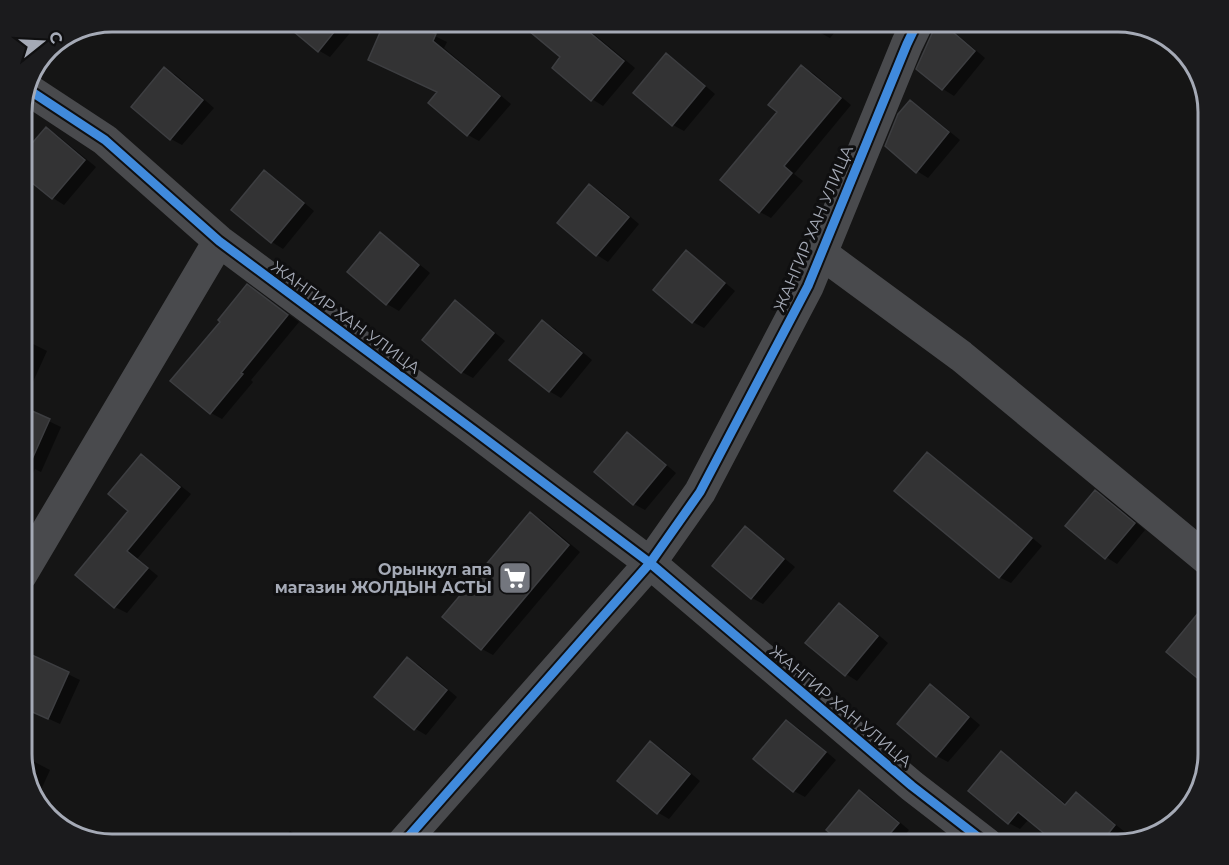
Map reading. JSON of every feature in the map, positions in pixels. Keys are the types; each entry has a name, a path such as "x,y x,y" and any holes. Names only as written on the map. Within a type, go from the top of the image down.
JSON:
{"street":[{"name":"ЖАНГИР ХАН УЛИЦА","path":"411,834 650,563 700,492 808,286 914,31"},
{"name":"ЖАНГИР ХАН УЛИЦА","path":"34,93 105,140 219,241 650,563 912,786 974,834"},
{"path":"32,556 219,241"},
{"name":"ЖАНГИР ХАН УЛИЦА","path":"821,253 961,356 1198,552"}],"building":[{"path":"293,31 335,31 318,52"},
{"path":"381,31 429,31 436,34 433,41 500,96 467,136 428,103 437,92 368,60"},
{"path":"529,31 588,31 624,61 591,101 552,68 560,57"},
{"path":"933,31 952,31 975,51 942,90 916,69"},
{"path":"666,53 705,86 672,126 633,93"},
{"path":"801,65 841,98 784,166 792,173 759,213 720,180 777,112 768,105"},
{"path":"164,67 203,100 170,140 131,107"},
{"path":"910,100 949,132 916,173 885,146 898,114"},
{"path":"46,127 85,160 52,199 32,183 32,143"},
{"path":"264,170 304,203 271,243 231,210"},
{"path":"589,184 629,217 596,256 557,223"},
{"path":"380,232 419,265 386,305 347,272"},
{"path":"686,250 725,283 692,323 653,290"},
{"path":"247,284 288,315 210,414 170,381 220,322 218,320"},
{"path":"455,300 494,333 461,373 422,340"},
{"path":"542,320 582,353 549,392 509,360"},
{"path":"32,411 50,419 32,459"},
{"path":"627,432 666,465 633,505 594,472"},
{"path":"927,452 1032,538 999,578 894,491"},
{"path":"141,454 180,487 127,551 148,568 114,608 75,575 128,511 108,494"},
{"path":"1095,490 1135,523 1105,559 1065,526"},
{"path":"530,512 569,545 481,650 442,617"},
{"path":"745,526 784,559 751,599 712,566"},
{"path":"839,603 878,636 845,676 805,643"},
{"path":"1198,613 1198,679 1166,652"},
{"path":"32,655 69,672 48,719 32,712"},
{"path":"407,657 447,690 414,730 374,697"},
{"path":"930,684 969,717 936,757 897,724"},
{"path":"786,720 826,752 793,792 753,759"},
{"path":"650,741 690,774 657,814 617,781"},
{"path":"1001,751 1065,805 1076,792 1115,825 1108,834 1045,834 1018,812 1008,824 968,791"},
{"path":"859,790 899,823 890,834 831,834 826,830"}],"cycle path":[{"path":"411,834 650,563 700,492 808,286 913,31"},
{"path":"34,93 105,140 219,241 650,563 912,786 974,834"}],"place":[{"name":"Орынкул апа магазин ЖОЛДЫН АСТЫ","path":"515,578"}]}
